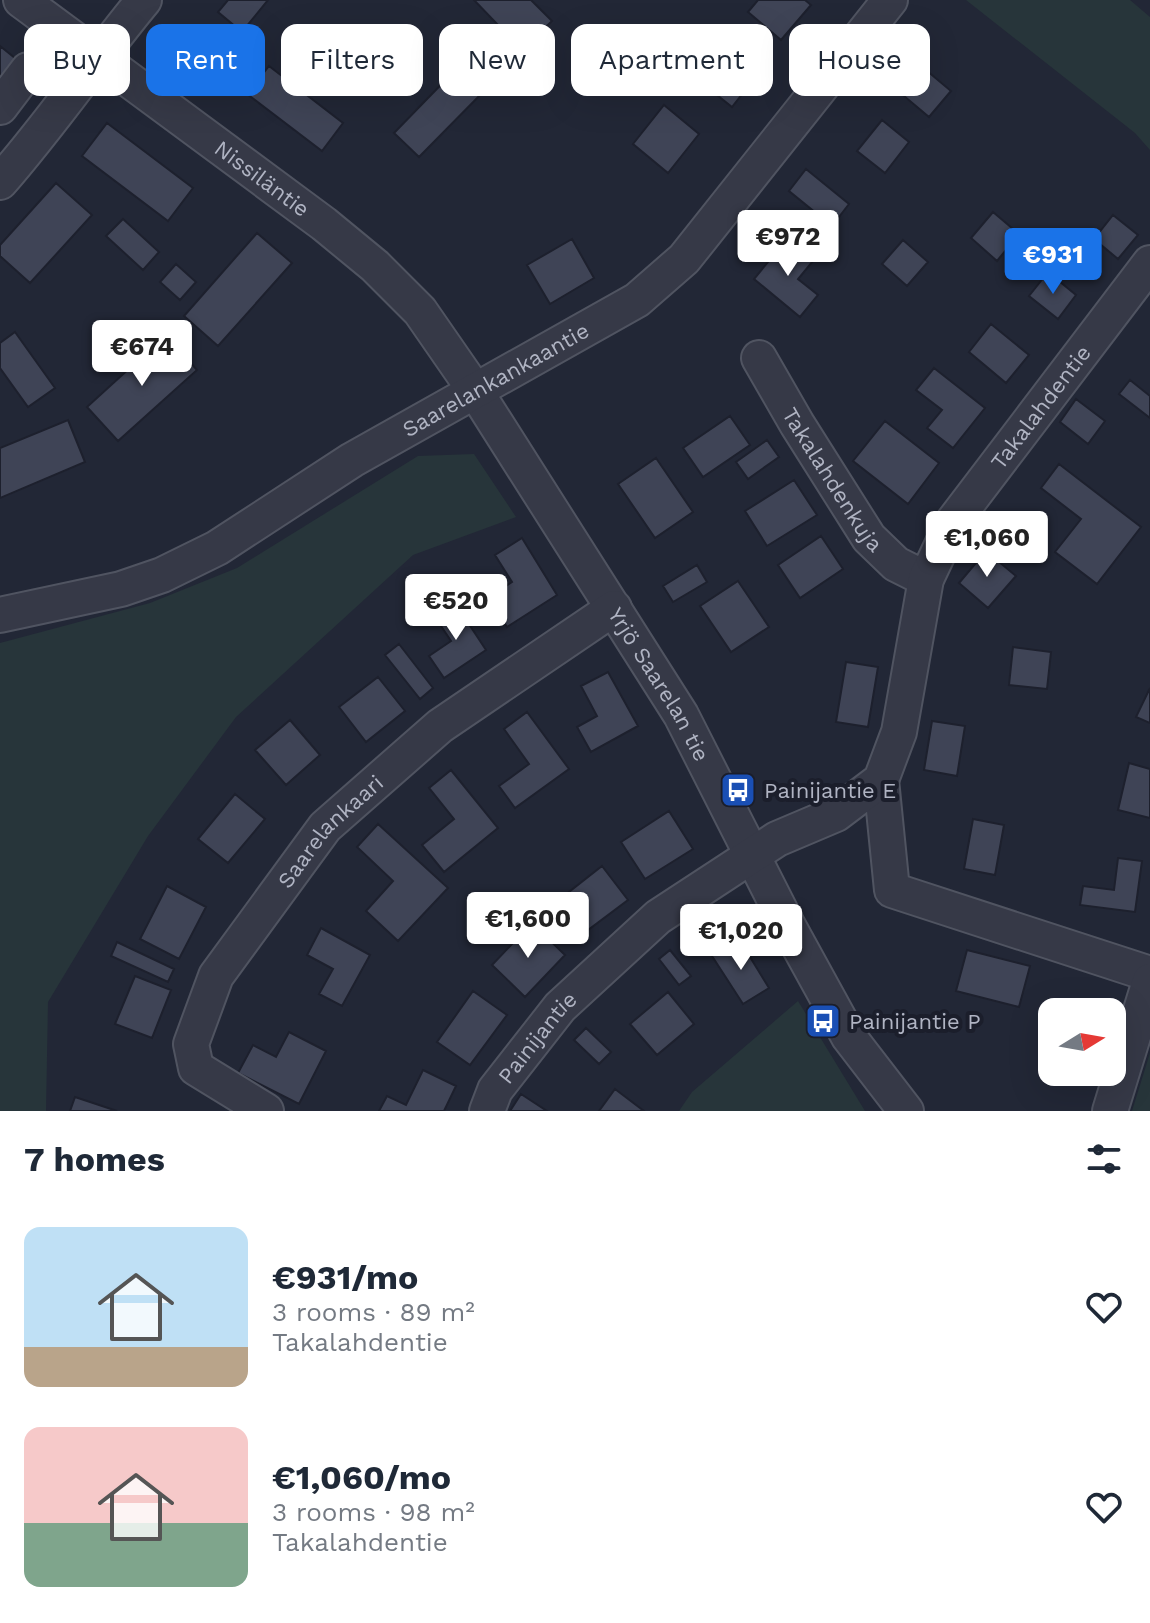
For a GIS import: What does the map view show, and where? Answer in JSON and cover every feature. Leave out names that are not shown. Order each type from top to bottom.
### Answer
[{"type":"street","name":"Nissiläntie","points":[[21,0],[53,24]]},
{"type":"street","points":[[124,24],[144,0]]},
{"type":"street","name":"Saarelankankaantie","points":[[0,615],[121,589],[162,575],[217,548],[352,460],[637,300],[684,259],[890,0]]},
{"type":"street","points":[[0,107],[24,75]]},
{"type":"street","name":"Nissiläntie","points":[[130,81],[324,224],[375,266],[420,311],[474,389]]},
{"type":"street","points":[[2,177],[29,149],[68,96]]},
{"type":"street","name":"Takalahdentie","points":[[881,780],[899,732],[926,579],[953,522],[1150,263]]},
{"type":"street","name":"Takalahdenkuja","points":[[759,358],[869,538],[896,564],[926,579]]},
{"type":"street","name":"Yrjö Saarelan tie","points":[[474,389],[681,715],[849,1037],[906,1111]]},
{"type":"street","name":"Saarelankaari","points":[[266,1111],[196,1068],[191,1044],[216,976],[325,827],[440,726],[614,608]]},
{"type":"street","points":[[753,856],[777,839],[836,814],[881,780]]},
{"type":"street","points":[[881,780],[892,890],[1150,974]]},
{"type":"street","name":"Painijantie","points":[[487,1111],[495,1090],[560,1007],[658,917],[753,856]]},
{"type":"street","points":[[1110,1111],[1150,981]]},
{"type":"shaded area","points":[[966,0],[1130,0],[1150,17],[1150,150],[1135,133]]},
{"type":"shaded area","points":[[474,454],[516,517],[413,555],[236,717],[148,836],[48,1002],[46,1111],[0,1111],[0,643],[150,603],[237,568],[418,456]]},
{"type":"shaded area","points":[[798,1001],[865,1111],[679,1111],[692,1092]]},
{"type":"shaded area","points":[[1150,1053],[1150,1111],[1132,1111]]},
{"type":"building","points":[[228,0],[268,0],[248,24],[232,24],[218,12]]},
{"type":"building","points":[[474,0],[531,0],[552,21],[549,24],[497,24]]},
{"type":"building","points":[[758,0],[805,0],[811,5],[795,24],[789,24],[789,31],[781,40],[773,33],[773,24],[762,24],[748,12]]},
{"type":"building","points":[[0,46],[21,63],[0,90]]},
{"type":"building","points":[[269,66],[281,75],[281,96],[308,96],[343,123],[322,151],[250,96],[265,96],[265,71]]},
{"type":"building","points":[[930,73],[951,91],[929,117],[904,96],[930,96]]},
{"type":"building","points":[[439,87],[439,96],[479,96],[419,157],[394,133]]},
{"type":"building","points":[[718,96],[741,96],[732,107]]},
{"type":"building","points":[[664,105],[699,134],[668,173],[633,144]]},
{"type":"building","points":[[882,120],[909,142],[885,173],[857,151]]},
{"type":"building","points":[[107,123],[193,188],[168,221],[82,156]]},
{"type":"building","points":[[806,169],[849,204],[832,226],[789,191]]},
{"type":"building","points":[[56,183],[92,215],[30,283],[0,256],[0,245]]},
{"type":"building","points":[[993,212],[1019,234],[997,261],[971,238]]},
{"type":"building","points":[[1113,215],[1138,235],[1118,259],[1094,239]]},
{"type":"building","points":[[123,219],[159,252],[143,270],[106,236]]},
{"type":"building","points":[[257,233],[292,263],[218,346],[184,316]]},
{"type":"building","points":[[572,239],[594,278],[550,304],[527,265]]},
{"type":"building","points":[[787,239],[813,261],[798,279],[818,295],[800,317],[754,279]]},
{"type":"building","points":[[903,240],[928,262],[907,286],[882,264]]},
{"type":"building","points":[[176,264],[196,282],[180,300],[160,282]]},
{"type":"building","points":[[1048,272],[1076,295],[1058,319],[1029,296]]},
{"type":"building","points":[[991,324],[1029,355],[1006,383],[969,352]]},
{"type":"building","points":[[15,332],[55,388],[28,407],[0,368],[0,343]]},
{"type":"building","points":[[166,335],[197,370],[118,441],[87,407]]},
{"type":"building","points":[[934,368],[985,408],[953,448],[927,428],[942,410],[916,390]]},
{"type":"building","points":[[1130,380],[1150,396],[1150,418],[1119,394]]},
{"type":"building","points":[[1076,399],[1105,421],[1088,444],[1060,422]]},
{"type":"building","points":[[730,416],[750,445],[703,477],[683,448]]},
{"type":"building","points":[[68,420],[85,462],[0,498],[0,448]]},
{"type":"building","points":[[885,421],[939,463],[908,504],[853,461]]},
{"type":"building","points":[[767,440],[779,457],[748,479],[736,462]]},
{"type":"building","points":[[656,458],[693,512],[655,538],[618,484]]},
{"type":"building","points":[[1059,464],[1141,527],[1097,584],[1055,552],[1081,519],[1041,488]]},
{"type":"building","points":[[794,480],[817,515],[767,546],[745,511]]},
{"type":"building","points":[[821,536],[843,569],[800,598],[778,565]]},
{"type":"building","points":[[522,538],[557,595],[507,627],[488,598],[512,582],[495,555]]},
{"type":"building","points":[[986,551],[1016,576],[988,608],[959,583]]},
{"type":"building","points":[[697,565],[707,582],[673,602],[663,586]]},
{"type":"building","points":[[738,581],[769,627],[731,652],[700,606]]},
{"type":"building","points":[[455,603],[486,650],[444,678],[429,656],[451,641],[435,617]]},
{"type":"building","points":[[399,644],[433,688],[420,699],[385,655]]},
{"type":"building","points":[[1013,647],[1051,652],[1047,689],[1009,685]]},
{"type":"building","points":[[846,662],[878,667],[868,727],[836,722]]},
{"type":"building","points":[[608,672],[638,726],[591,752],[577,727],[597,716],[581,686]]},
{"type":"building","points":[[378,677],[405,711],[366,742],[339,707]]},
{"type":"building","points":[[1150,688],[1150,723],[1136,717]]},
{"type":"building","points":[[527,712],[569,769],[515,808],[499,786],[529,764],[504,729]]},
{"type":"building","points":[[290,720],[320,755],[286,785],[255,750]]},
{"type":"building","points":[[932,721],[965,726],[957,776],[924,770]]},
{"type":"building","points":[[1129,763],[1150,769],[1150,818],[1118,810]]},
{"type":"building","points":[[451,770],[498,828],[444,872],[422,845],[454,819],[429,788]]},
{"type":"building","points":[[235,794],[265,819],[228,863],[198,839]]},
{"type":"building","points":[[669,811],[693,849],[645,879],[621,842]]},
{"type":"building","points":[[973,819],[1004,825],[995,875],[964,869]]},
{"type":"building","points":[[378,824],[448,888],[398,941],[366,911],[393,881],[357,847]]},
{"type":"building","points":[[1118,858],[1142,861],[1135,912],[1080,905],[1083,886],[1114,890]]},
{"type":"building","points":[[602,866],[628,900],[580,936],[555,903]]},
{"type":"building","points":[[167,886],[206,907],[179,959],[140,939]]},
{"type":"building","points":[[532,923],[565,955],[525,997],[492,965]]},
{"type":"building","points":[[321,928],[370,955],[342,1006],[319,994],[333,969],[307,955]]},
{"type":"building","points":[[739,939],[769,988],[743,1004],[712,956]]},
{"type":"building","points":[[117,942],[174,969],[168,982],[111,956]]},
{"type":"building","points":[[670,950],[691,976],[679,985],[659,959]]},
{"type":"building","points":[[967,950],[1030,966],[1019,1007],[956,991]]},
{"type":"building","points":[[135,976],[171,990],[152,1038],[115,1024]]},
{"type":"building","points":[[473,991],[507,1015],[470,1065],[437,1042]]},
{"type":"building","points":[[668,992],[694,1024],[657,1055],[630,1024]]},
{"type":"building","points":[[586,1028],[611,1052],[599,1064],[574,1040]]},
{"type":"building","points":[[289,1032],[326,1051],[299,1104],[238,1073],[253,1045],[276,1057]]},
{"type":"building","points":[[423,1070],[456,1086],[444,1111],[379,1111],[387,1096],[406,1105]]},
{"type":"building","points":[[615,1089],[644,1111],[599,1111]]},
{"type":"building","points":[[521,1094],[547,1111],[510,1111]]},
{"type":"building","points":[[75,1097],[117,1111],[70,1111]]},
{"type":"place","name":"Painijantie E","points":[[738,790]]},
{"type":"place","name":"Painijantie P","points":[[823,1021]]}]
